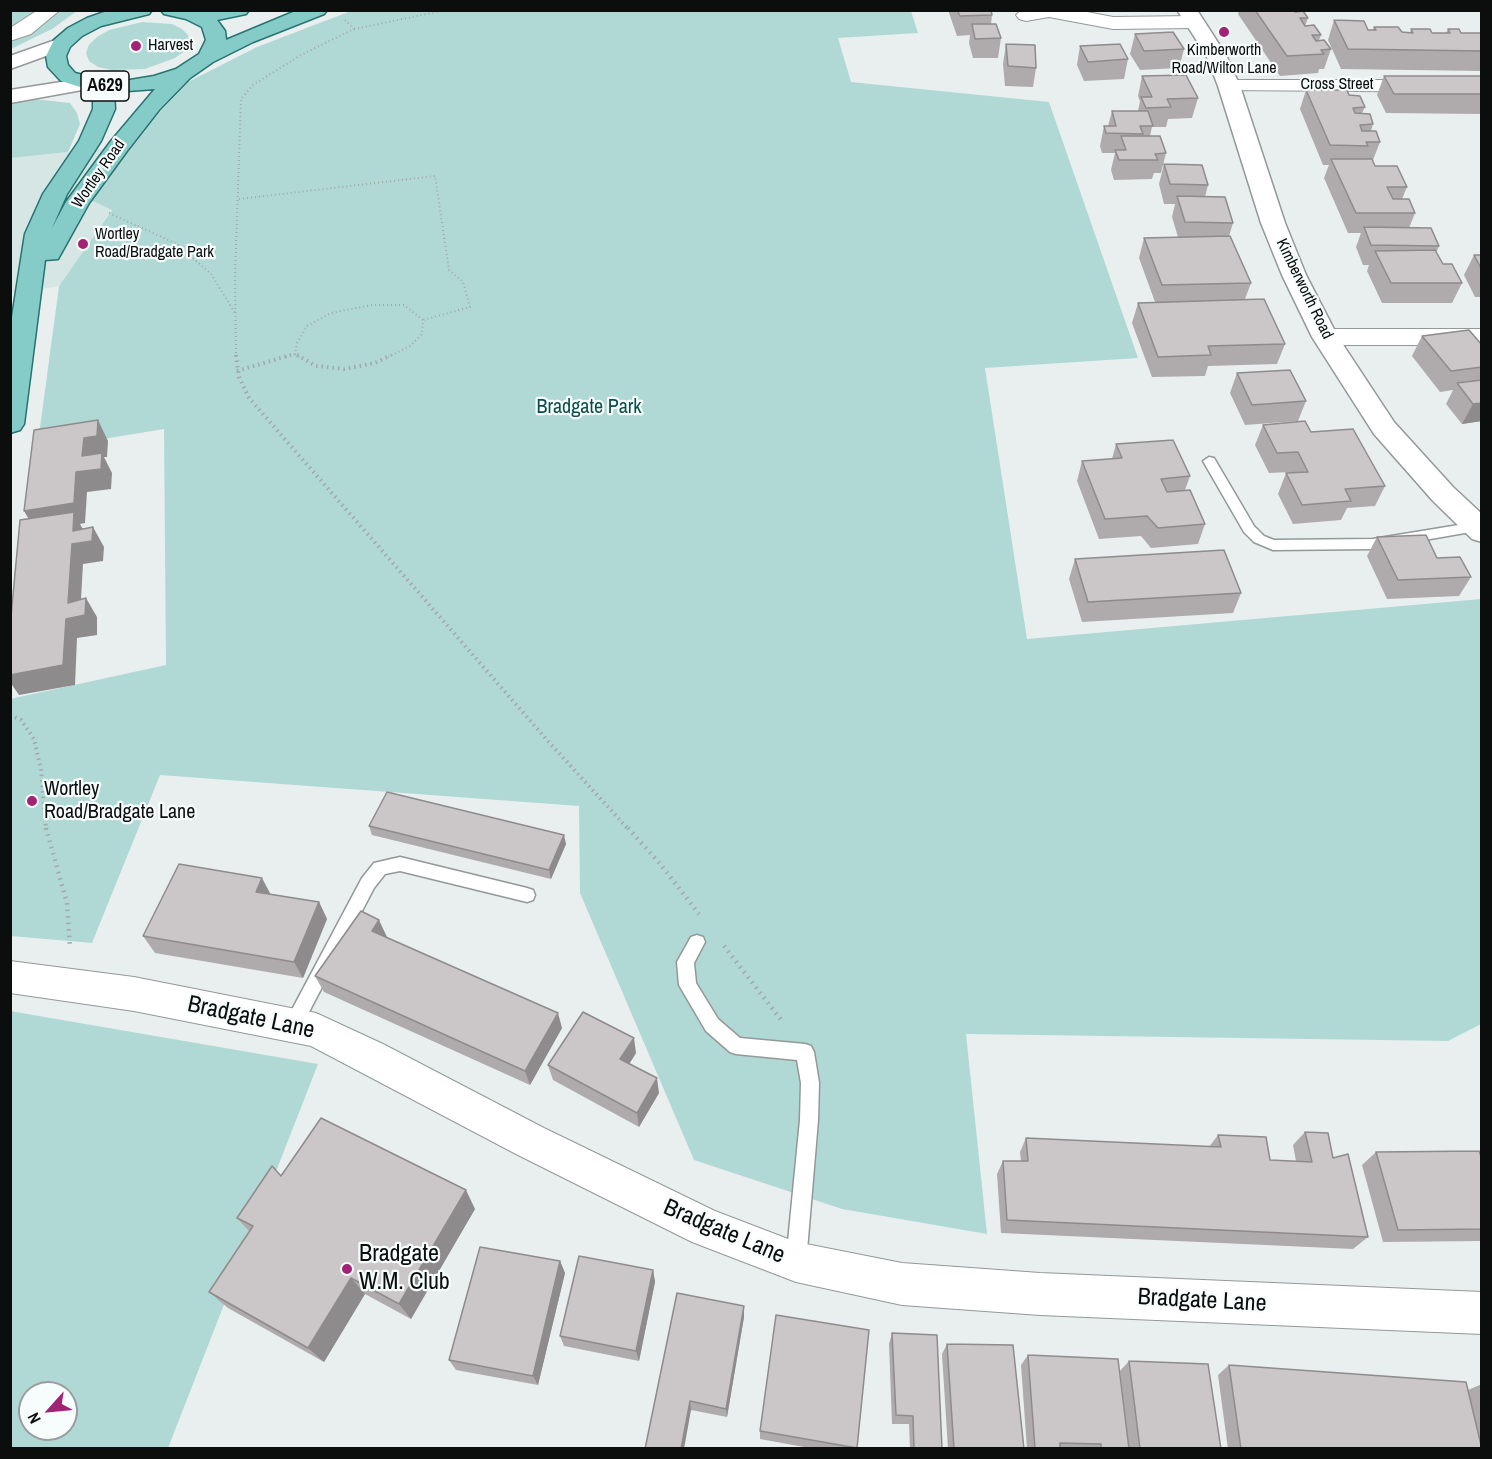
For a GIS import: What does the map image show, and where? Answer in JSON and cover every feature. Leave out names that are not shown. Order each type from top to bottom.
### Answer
[{"type":"main road","points":[[61,44],[99,16],[142,10]]},
{"type":"main road","points":[[188,13],[239,10]]},
{"type":"main road","points":[[206,58],[246,38],[317,10]]},
{"type":"main road","points":[[188,13],[209,23],[215,31],[216,40],[206,58]]},
{"type":"main road","name":"A629","points":[[61,44],[56,56],[58,67],[68,77],[94,85],[130,86],[158,82],[183,73],[206,58]]},
{"type":"main road","name":"Wortley Road","points":[[30,286],[78,202],[151,105],[183,73]]},
{"type":"main road","name":"Wortley Road","points":[[10,424],[37,234],[55,194],[90,141],[104,109],[94,85]]},
{"type":"street","points":[[10,35],[24,30],[51,10]]},
{"type":"street","points":[[1026,15],[1049,11],[1113,23],[1191,16]]},
{"type":"street","name":"Kimberworth Road","points":[[1191,16],[1216,55],[1229,86],[1273,223],[1294,275],[1325,337],[1384,428],[1436,487],[1479,530]]},
{"type":"street","points":[[10,63],[61,44]]},
{"type":"street","name":"Cross Street","points":[[1229,86],[1357,84],[1482,86]]},
{"type":"street","points":[[10,97],[94,85]]},
{"type":"street","points":[[1325,337],[1482,337]]},
{"type":"street","name":"Bradgate Lane","points":[[10,977],[244,1014],[316,1030],[530,1141],[706,1228],[796,1262],[902,1284],[1052,1294],[1482,1313]]},
{"type":"lane","points":[[1209,461],[1248,529],[1259,539],[1273,545],[1373,544],[1479,530]]},
{"type":"lane","points":[[293,1025],[368,883],[380,868],[400,864],[527,895]]},
{"type":"lane","points":[[697,942],[686,962],[688,985],[712,1025],[736,1046],[805,1052],[810,1083],[809,1120],[796,1262]]},
{"type":"path","points":[[446,10],[354,29],[301,54],[253,85],[241,99],[236,314],[237,371],[249,399],[547,740],[661,865],[705,921]]},
{"type":"path","points":[[339,14],[354,29]]},
{"type":"path","points":[[239,199],[435,176],[449,270],[463,282],[470,307],[423,320]]},
{"type":"path","points":[[78,202],[135,223],[177,244],[211,274],[236,314]]},
{"type":"path","points":[[296,354],[297,343],[307,326],[331,313],[372,305],[404,305],[423,320]]},
{"type":"path","points":[[237,371],[296,354],[316,366],[344,369],[375,363],[410,346],[422,334],[423,320]]},
{"type":"path","points":[[10,715],[21,720],[34,739],[41,770],[43,811],[49,844],[67,903],[72,985]]},
{"type":"path","points":[[719,939],[805,1052]]},
{"type":"shaded area","points":[[134,145],[92,200],[112,209],[59,286],[11,294],[11,158]]},
{"type":"green space","points":[[11,11],[77,11],[52,29],[11,49]]},
{"type":"green space","name":"Bradgate Park","points":[[351,11],[911,11],[918,33],[838,38],[851,82],[1049,102],[1138,358],[985,368],[1027,639],[1481,599],[1481,1024],[1448,1041],[966,1034],[987,1234],[842,1209],[694,1160],[580,893],[579,806],[160,775],[92,943],[11,936],[10,699],[166,665],[164,429],[37,450],[59,286],[112,210],[91,200],[158,114],[188,82],[257,47]]},
{"type":"green space","points":[[142,22],[172,24],[182,29],[188,35],[189,43],[185,51],[175,58],[145,69],[112,70],[98,67],[89,61],[86,53],[89,45],[97,37],[109,30]]},
{"type":"green space","points":[[34,99],[70,103],[77,113],[80,124],[68,152],[11,158],[11,103]]},
{"type":"green space","points":[[10,1011],[318,1064],[168,1448],[11,1448]]},
{"type":"building","points":[[957,10],[991,10],[992,15],[960,16]]},
{"type":"building","points":[[1255,10],[1303,11],[1308,18],[1300,18],[1305,26],[1314,25],[1321,35],[1312,35],[1316,41],[1324,40],[1331,49],[1321,50],[1324,54],[1287,56]]},
{"type":"building","points":[[1334,20],[1364,21],[1368,30],[1376,30],[1374,27],[1398,27],[1402,32],[1413,33],[1411,29],[1430,29],[1432,33],[1450,33],[1448,29],[1459,29],[1461,33],[1482,33],[1482,51],[1348,49]]},
{"type":"building","points":[[972,24],[996,24],[1001,38],[975,39]]},
{"type":"building","points":[[1173,32],[1184,49],[1144,51],[1135,34]]},
{"type":"building","points":[[1006,44],[1035,45],[1036,68],[1008,66]]},
{"type":"building","points":[[1120,44],[1128,59],[1088,62],[1080,46]]},
{"type":"building","points":[[1186,75],[1198,98],[1167,99],[1171,107],[1146,108],[1141,97],[1152,97],[1142,76]]},
{"type":"building","points":[[1384,76],[1482,76],[1482,94],[1394,94]]},
{"type":"building","points":[[1306,90],[1347,90],[1349,95],[1360,96],[1365,107],[1353,108],[1355,113],[1370,114],[1373,124],[1360,125],[1362,131],[1376,131],[1380,142],[1366,142],[1368,146],[1330,145]]},
{"type":"building","points":[[1112,111],[1148,111],[1153,126],[1140,126],[1143,134],[1106,133],[1104,126],[1116,126]]},
{"type":"building","points":[[1121,136],[1160,136],[1166,153],[1155,154],[1158,160],[1119,160],[1115,150],[1126,150]]},
{"type":"building","points":[[1331,159],[1372,159],[1375,166],[1397,166],[1407,187],[1387,187],[1393,199],[1409,199],[1415,213],[1356,213]]},
{"type":"building","points":[[1164,164],[1202,165],[1208,185],[1170,184]]},
{"type":"building","points":[[1177,196],[1225,197],[1233,223],[1185,222]]},
{"type":"building","points":[[1364,227],[1431,228],[1439,246],[1371,245]]},
{"type":"building","points":[[1230,236],[1251,283],[1162,285],[1144,238]]},
{"type":"building","points":[[1435,250],[1443,264],[1452,264],[1462,283],[1391,283],[1375,251]]},
{"type":"building","points":[[1474,255],[1482,255],[1482,270]]},
{"type":"building","points":[[1264,299],[1285,344],[1208,346],[1211,355],[1158,357],[1138,303]]},
{"type":"building","points":[[1469,330],[1482,345],[1482,367],[1451,371],[1422,336]]},
{"type":"building","points":[[1290,370],[1306,401],[1252,405],[1237,373]]},
{"type":"building","points":[[1482,380],[1482,403],[1473,404],[1457,383]]},
{"type":"building","points":[[98,420],[97,436],[84,438],[82,456],[102,453],[101,469],[76,472],[74,503],[24,511],[34,430]]},
{"type":"building","points":[[1305,421],[1311,432],[1353,429],[1385,486],[1345,489],[1351,501],[1302,505],[1286,473],[1308,472],[1298,452],[1277,453],[1263,425]]},
{"type":"building","points":[[1173,440],[1190,476],[1161,479],[1167,492],[1190,490],[1205,524],[1158,528],[1147,516],[1105,519],[1082,461],[1122,458],[1116,444]]},
{"type":"building","points":[[74,512],[73,531],[93,527],[92,541],[72,544],[68,603],[86,598],[85,615],[66,619],[63,665],[10,675],[10,627],[20,520]]},
{"type":"building","points":[[1426,535],[1437,558],[1460,557],[1471,577],[1398,580],[1377,537]]},
{"type":"building","points":[[1224,550],[1241,593],[1088,602],[1075,559]]},
{"type":"building","points":[[387,792],[564,835],[549,870],[369,826]]},
{"type":"building","points":[[179,864],[262,878],[256,892],[319,902],[294,962],[143,936]]},
{"type":"building","points":[[361,911],[379,920],[372,931],[558,1013],[525,1071],[315,976]]},
{"type":"building","points":[[583,1012],[634,1038],[620,1059],[657,1078],[637,1113],[548,1065]]},
{"type":"building","name":"Bradgate W.M. Club","points":[[321,1118],[466,1190],[399,1304],[351,1278],[308,1348],[209,1292],[253,1226],[237,1218],[272,1166],[281,1176]]},
{"type":"building","points":[[1305,1132],[1328,1133],[1333,1158],[1348,1154],[1368,1237],[1007,1220],[1003,1161],[1028,1161],[1026,1138],[1221,1147],[1218,1135],[1266,1137],[1270,1160],[1312,1162]]},
{"type":"building","points":[[1479,1151],[1482,1159],[1482,1229],[1398,1230],[1376,1152]]},
{"type":"building","points":[[480,1247],[560,1261],[533,1376],[449,1360]]},
{"type":"building","points":[[579,1256],[653,1270],[636,1351],[560,1336]]},
{"type":"building","points":[[677,1293],[744,1306],[726,1409],[690,1401],[681,1449],[645,1449]]},
{"type":"building","points":[[776,1315],[869,1330],[857,1448],[760,1431]]},
{"type":"building","points":[[892,1333],[937,1335],[942,1449],[914,1449],[913,1416],[896,1415]]},
{"type":"building","points":[[947,1344],[1013,1345],[1024,1449],[954,1449]]},
{"type":"building","points":[[1028,1355],[1118,1359],[1129,1449],[1101,1449],[1101,1444],[1060,1443],[1060,1449],[1035,1449]]},
{"type":"building","points":[[1129,1361],[1208,1364],[1221,1449],[1140,1449]]},
{"type":"building","points":[[1229,1365],[1466,1382],[1482,1449],[1241,1449]]},
{"type":"place","name":"Kimberworth Road/Wilton Lane","points":[[1224,32]]},
{"type":"place","name":"Harvest","points":[[136,46]]},
{"type":"place","name":"Wortley Road/Bradgate Park","points":[[83,244]]},
{"type":"place","name":"Wortley Road/Bradgate Lane","points":[[32,801]]},
{"type":"place","name":"Bradgate W.M. Club","points":[[347,1269]]}]
